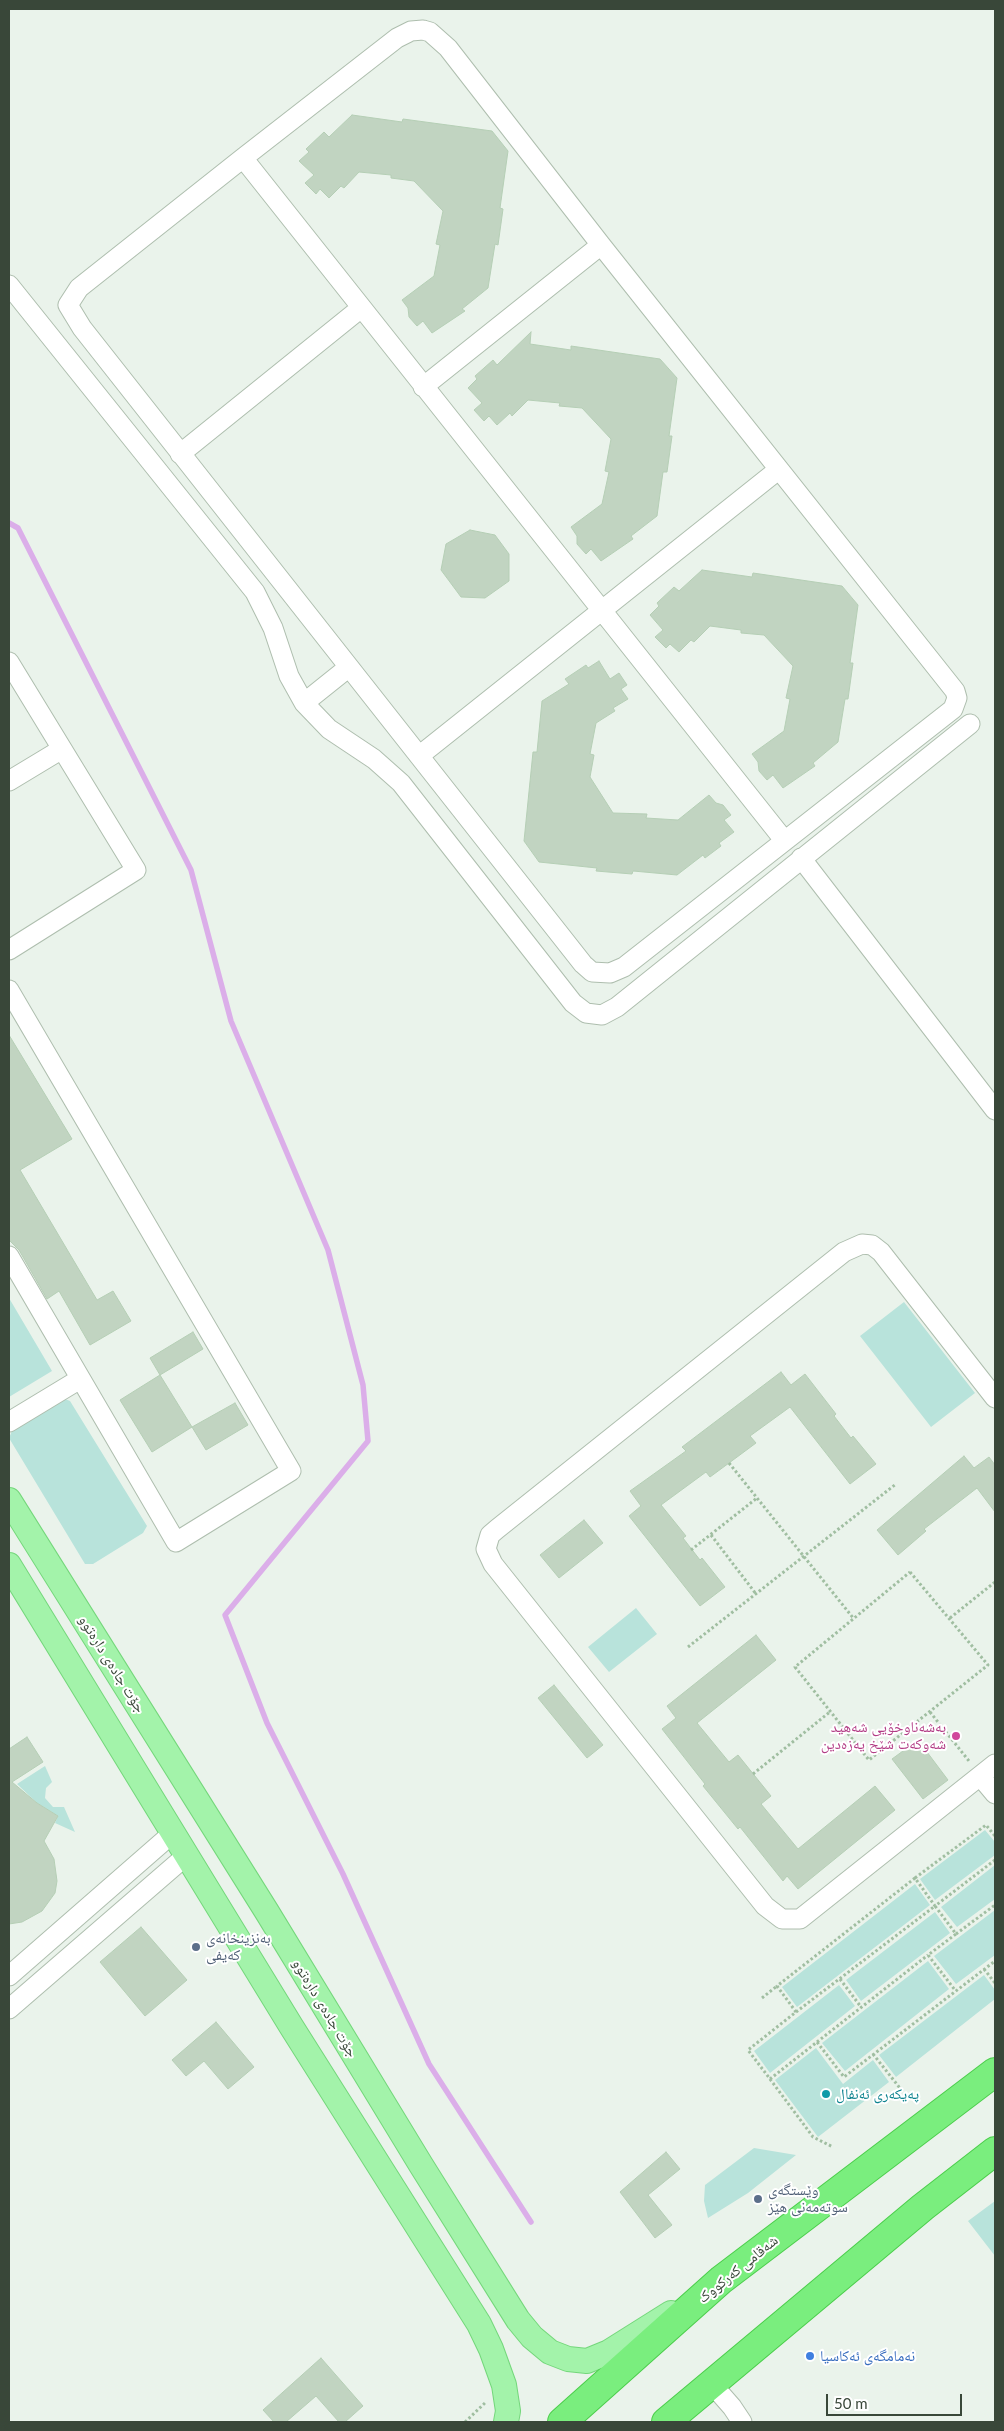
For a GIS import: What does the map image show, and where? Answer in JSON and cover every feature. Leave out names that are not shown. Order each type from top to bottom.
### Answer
[{"type":"highway","name":"شەقامی کەرکووک","points":[[562,2422],[715,2285],[995,2072]]},
{"type":"highway","points":[[666,2422],[916,2213],[995,2152]]},
{"type":"main road","name":"جۆت جادەی دارەتوو","points":[[9,1500],[256,1895],[518,2320],[532,2338],[550,2352],[586,2361],[608,2352],[715,2285]]},
{"type":"main road","points":[[9,1565],[485,2336],[504,2385],[508,2411],[506,2422]]},
{"type":"main road","points":[[395,2192],[426,2172]]},
{"type":"street","points":[[423,30],[430,32],[448,48],[778,470],[955,691],[957,698],[953,709],[624,967],[610,973],[592,972],[582,964],[180,454],[82,328],[68,305],[80,288],[243,158],[398,38],[411,31],[423,30]]},
{"type":"street","points":[[243,158],[784,840]]},
{"type":"street","points":[[423,387],[601,245]]},
{"type":"street","points":[[9,285],[255,592],[273,628],[288,676],[304,703],[329,729],[374,759],[401,782],[573,1003],[586,1013],[602,1015],[617,1007],[664,972],[801,858],[970,724]]},
{"type":"street","points":[[180,454],[361,308]]},
{"type":"street","points":[[419,756],[778,470]]},
{"type":"street","points":[[9,662],[136,870],[9,950]]},
{"type":"street","points":[[304,703],[349,667]]},
{"type":"street","points":[[9,781],[62,749]]},
{"type":"street","points":[[801,858],[995,1110]]},
{"type":"street","points":[[9,990],[291,1471],[176,1542],[9,1256]]},
{"type":"street","points":[[995,1398],[881,1252],[872,1245],[862,1244],[844,1252],[497,1529],[490,1535],[486,1549],[493,1564],[759,1898],[774,1915],[782,1919],[800,1919],[995,1764]]},
{"type":"street","points":[[9,1422],[80,1379]]},
{"type":"street","points":[[980,1776],[995,1794]]},
{"type":"street","points":[[9,1976],[174,1832]]},
{"type":"street","points":[[9,2008],[188,1855]]},
{"type":"street","points":[[112,1886],[130,1905]]},
{"type":"street","points":[[711,2383],[732,2407],[742,2422]]},
{"type":"path","points":[[730,1463],[854,1618]]},
{"type":"path","points":[[688,1647],[896,1484]]},
{"type":"path","points":[[691,1550],[757,1498]]},
{"type":"path","points":[[711,1534],[756,1594]]},
{"type":"path","points":[[910,1572],[950,1618],[988,1665],[869,1760],[795,1667],[910,1572]]},
{"type":"path","points":[[950,1618],[995,1582]]},
{"type":"path","points":[[753,1774],[831,1711]]},
{"type":"path","points":[[930,1712],[980,1776]]},
{"type":"path","points":[[762,1998],[986,1825],[995,1836]]},
{"type":"path","points":[[833,2147],[813,2137],[748,2050],[995,1860]]},
{"type":"path","points":[[915,1878],[956,1934]]},
{"type":"path","points":[[770,2079],[995,1905]]},
{"type":"path","points":[[928,1955],[955,1990]]},
{"type":"path","points":[[817,2042],[844,2076],[995,1961]]},
{"type":"path","points":[[984,1969],[995,1983]]},
{"type":"path","points":[[840,1978],[861,2007]]},
{"type":"path","points":[[777,1986],[796,2012]]},
{"type":"path","points":[[873,2054],[903,2092]]},
{"type":"path","points":[[465,2422],[489,2399]]},
{"type":"shaded area","points":[[9,1298],[52,1371],[9,1397]]},
{"type":"shaded area","points":[[904,1302],[975,1393],[931,1427],[860,1336]]},
{"type":"shaded area","points":[[65,1399],[70,1401],[147,1526],[143,1533],[93,1564],[85,1564],[9,1438],[12,1431]]},
{"type":"shaded area","points":[[636,1608],[657,1634],[609,1672],[588,1647]]},
{"type":"shaded area","points":[[45,1766],[52,1782],[46,1788],[45,1798],[53,1807],[64,1807],[75,1832],[55,1823],[58,1816],[37,1803],[17,1784]]},
{"type":"shaded area","points":[[985,1830],[995,1842],[995,1855],[935,1900],[920,1879]]},
{"type":"shaded area","points":[[995,1865],[995,1899],[957,1927],[941,1907]]},
{"type":"shaded area","points":[[915,1884],[930,1905],[797,2007],[782,1987]]},
{"type":"shaded area","points":[[995,1910],[995,1955],[956,1984],[934,1956]]},
{"type":"shaded area","points":[[935,1912],[950,1933],[861,2001],[846,1980]]},
{"type":"shaded area","points":[[928,1961],[949,1989],[845,2071],[822,2043]]},
{"type":"shaded area","points":[[984,1975],[995,1990],[995,1999],[896,2077],[879,2055]]},
{"type":"shaded area","points":[[839,1985],[855,2006],[770,2073],[754,2051]]},
{"type":"shaded area","points":[[816,2048],[843,2084],[873,2060],[889,2082],[818,2137],[775,2080]]},
{"type":"shaded area","points":[[754,2148],[796,2155],[748,2193],[708,2218],[704,2201],[705,2185]]},
{"type":"shaded area","points":[[995,2201],[995,2256],[968,2221]]},
{"type":"building","points":[[352,115],[402,122],[403,119],[492,131],[508,151],[500,208],[503,209],[498,245],[495,244],[488,288],[462,309],[465,311],[432,333],[423,321],[417,326],[409,317],[408,308],[402,300],[434,276],[440,245],[436,244],[443,211],[414,181],[391,178],[391,175],[359,172],[344,188],[341,186],[329,198],[320,189],[316,194],[305,183],[314,175],[299,161],[309,152],[306,149],[324,132],[329,137]]},
{"type":"building","points":[[531,332],[530,344],[571,350],[571,346],[660,359],[677,378],[669,436],[672,436],[667,472],[663,472],[657,516],[631,536],[633,539],[601,561],[591,549],[586,554],[577,544],[577,536],[571,527],[602,504],[609,472],[605,471],[611,439],[582,408],[559,406],[560,403],[528,400],[512,416],[510,413],[497,425],[489,416],[484,421],[474,410],[482,403],[468,388],[477,379],[475,376],[493,360],[497,365]]},
{"type":"building","points":[[470,530],[495,535],[509,554],[509,581],[485,598],[461,597],[441,570],[446,544]]},
{"type":"building","points":[[702,570],[752,577],[753,573],[842,586],[858,605],[850,663],[853,663],[848,699],[845,699],[838,742],[813,763],[815,766],[783,788],[773,775],[767,780],[759,771],[758,762],[752,754],[784,731],[790,699],[786,698],[793,666],[764,635],[741,633],[741,630],[710,626],[694,642],[691,640],[679,652],[670,644],[666,648],[655,637],[663,630],[650,615],[659,606],[657,603],[674,587],[679,591]]},
{"type":"building","points":[[599,661],[610,679],[619,673],[627,685],[621,689],[628,699],[613,708],[615,711],[596,723],[590,754],[594,755],[590,777],[613,813],[647,814],[646,818],[678,820],[709,795],[716,803],[723,805],[731,815],[724,820],[734,832],[719,843],[721,846],[705,858],[703,855],[677,875],[633,871],[632,874],[596,871],[597,868],[539,862],[524,841],[533,752],[537,752],[542,701],[569,684],[565,679],[586,665],[588,668]]},
{"type":"building","points":[[9,1035],[72,1139],[20,1170],[97,1300],[113,1291],[131,1321],[90,1345],[59,1291],[47,1299],[19,1250],[9,1240]]},
{"type":"building","points":[[193,1332],[203,1349],[160,1375],[150,1358]]},
{"type":"building","points":[[781,1372],[791,1385],[805,1374],[836,1414],[834,1416],[851,1438],[853,1436],[876,1464],[850,1484],[790,1407],[750,1436],[756,1443],[710,1477],[706,1472],[661,1505],[686,1536],[683,1538],[700,1560],[702,1558],[725,1587],[700,1606],[629,1516],[641,1506],[630,1491],[686,1451],[682,1447]]},
{"type":"building","points":[[160,1375],[192,1427],[152,1452],[120,1400]]},
{"type":"building","points":[[235,1403],[248,1425],[206,1450],[192,1427]]},
{"type":"building","points":[[964,1456],[974,1468],[989,1457],[995,1465],[995,1512],[977,1488],[924,1529],[926,1531],[898,1555],[877,1530]]},
{"type":"building","points":[[584,1520],[603,1543],[559,1578],[540,1555]]},
{"type":"building","points":[[756,1635],[776,1660],[697,1723],[729,1762],[738,1755],[771,1796],[761,1804],[798,1849],[875,1786],[895,1810],[798,1889],[787,1876],[783,1881],[740,1827],[738,1829],[703,1786],[705,1784],[662,1729],[676,1718],[667,1706]]},
{"type":"building","points":[[554,1685],[603,1745],[587,1758],[538,1698]]},
{"type":"building","points":[[27,1737],[43,1762],[12,1782],[37,1803],[58,1816],[44,1841],[54,1859],[57,1881],[55,1893],[42,1911],[22,1922],[9,1924],[9,1749]]},
{"type":"building","points":[[918,1740],[948,1780],[923,1799],[892,1759]]},
{"type":"building","points":[[141,1927],[187,1980],[145,2016],[100,1962]]},
{"type":"building","points":[[216,2022],[254,2067],[228,2089],[204,2061],[186,2076],[172,2060]]},
{"type":"building","points":[[666,2152],[680,2169],[648,2195],[672,2225],[655,2238],[620,2192]]},
{"type":"building","points":[[321,2358],[363,2406],[345,2422],[339,2422],[316,2396],[286,2422],[274,2422],[263,2410]]},
{"type":"waterway","points":[[9,523],[18,528],[191,870],[231,1021],[328,1250],[363,1385],[368,1441],[225,1615],[267,1723],[343,1874],[429,2064],[531,2222]]},
{"type":"place","name":"بەشەناوخۆیی شەهید شەوکەت شێخ یەزەدین","points":[[956,1736]]},
{"type":"place","name":"بەنزینخانەی کەیفی","points":[[196,1947]]},
{"type":"place","name":"پەیکەری ئەنفال","points":[[826,2094]]},
{"type":"place","name":"وێستگەی سوتەمەنی هێز","points":[[758,2199]]},
{"type":"place","name":"نەمامگەی ئەکاسیا","points":[[810,2356]]}]
